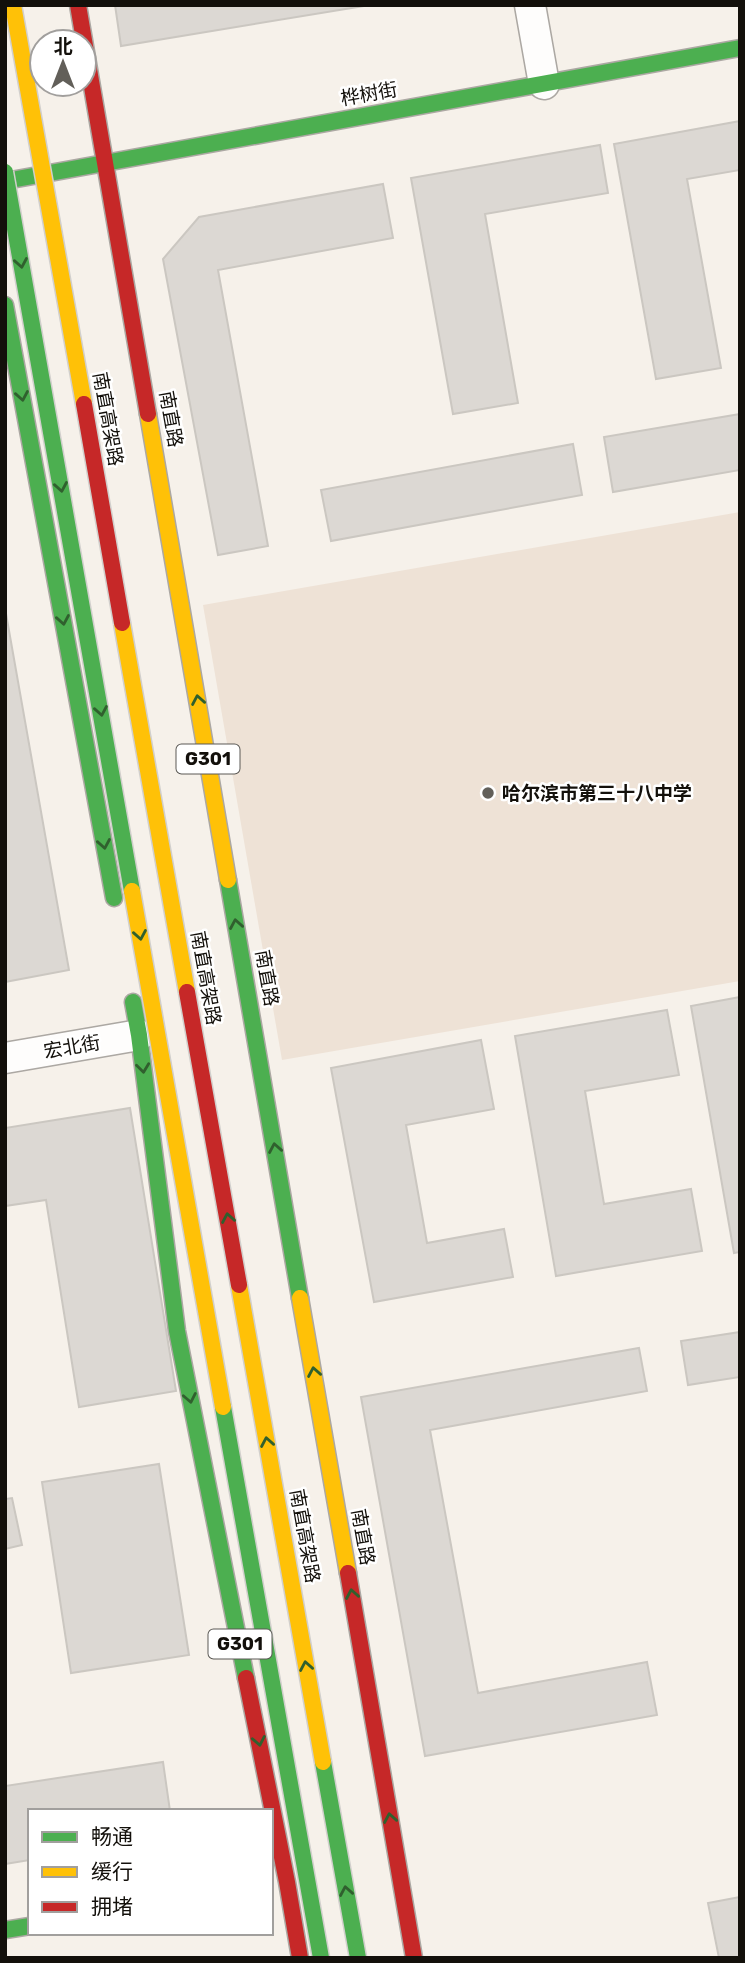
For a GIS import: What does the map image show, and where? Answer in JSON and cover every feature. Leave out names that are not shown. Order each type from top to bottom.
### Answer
[{"type":"main road","name":"南直高架路","points":[[13,5],[358,1958]]},
{"type":"main road","name":"南直路","points":[[78,5],[414,1958]]},
{"type":"main road","name":"桦树街","points":[[5,181],[740,48]]},
{"type":"main road","points":[[5,172],[321,1958]]},
{"type":"main road","points":[[5,305],[117,910]]},
{"type":"main road","name":"G301","points":[[131,990],[177,1331],[265,1809]]},
{"type":"main road","name":"G301","points":[[273,1851],[279,1884],[300,1958]]},
{"type":"main road","points":[[5,1930],[28,1926]]},
{"type":"street","points":[[530,5],[544,84]]},
{"type":"street","name":"宏北街","points":[[5,1058],[139,1035]]},
{"type":"shaded area","name":"哈尔滨市第三十八中学","points":[[740,512],[740,981],[282,1060],[203,605]]},
{"type":"building","points":[[115,5],[370,5],[121,46]]},
{"type":"building","points":[[740,121],[740,170],[687,179],[721,368],[656,379],[614,144]]},
{"type":"building","points":[[600,145],[608,193],[485,214],[518,403],[453,414],[411,178]]},
{"type":"building","points":[[383,184],[393,238],[218,270],[268,546],[218,555],[163,259],[199,217]]},
{"type":"building","points":[[740,414],[740,470],[613,492],[604,437]]},
{"type":"building","points":[[573,444],[582,495],[331,541],[321,490]]},
{"type":"building","points":[[5,608],[69,970],[5,982]]},
{"type":"building","points":[[740,997],[740,1252],[734,1253],[691,1006]]},
{"type":"building","points":[[667,1010],[679,1075],[585,1091],[604,1204],[691,1189],[702,1251],[556,1276],[515,1036]]},
{"type":"building","points":[[481,1040],[494,1109],[406,1125],[427,1243],[504,1229],[513,1277],[374,1302],[331,1068]]},
{"type":"building","points":[[130,1108],[176,1391],[79,1407],[46,1200],[5,1206],[5,1128]]},
{"type":"building","points":[[740,1332],[740,1377],[688,1385],[681,1341]]},
{"type":"building","points":[[639,1348],[647,1391],[430,1430],[478,1693],[647,1662],[657,1715],[425,1756],[361,1397]]},
{"type":"building","points":[[159,1464],[189,1655],[71,1673],[42,1482]]},
{"type":"building","points":[[12,1498],[22,1545],[5,1549],[5,1499]]},
{"type":"building","points":[[163,1762],[170,1809],[28,1809],[28,1860],[5,1864],[5,1786]]},
{"type":"building","points":[[740,1897],[740,1958],[719,1958],[708,1903]]},
{"type":"traffic: fast","points":[[11,180],[740,48]]},
{"type":"traffic: fast","points":[[5,172],[132,891]]},
{"type":"traffic: fast","points":[[5,305],[114,898]]},
{"type":"traffic: fast","points":[[228,880],[300,1298]]},
{"type":"traffic: fast","points":[[133,1002],[177,1331],[246,1678]]},
{"type":"traffic: fast","points":[[223,1407],[321,1958]]},
{"type":"traffic: fast","points":[[323,1762],[358,1958]]},
{"type":"traffic: fast","points":[[5,1930],[28,1926]]},
{"type":"traffic: slow","points":[[13,5],[84,404]]},
{"type":"traffic: slow","points":[[148,414],[228,880]]},
{"type":"traffic: slow","points":[[122,623],[187,992]]},
{"type":"traffic: slow","points":[[132,891],[223,1407]]},
{"type":"traffic: slow","points":[[239,1285],[323,1762]]},
{"type":"traffic: slow","points":[[300,1298],[348,1573]]},
{"type":"traffic: jam","points":[[78,5],[148,414]]},
{"type":"traffic: jam","points":[[84,404],[122,623]]},
{"type":"traffic: jam","points":[[187,992],[239,1285]]},
{"type":"traffic: jam","points":[[348,1573],[414,1958]]},
{"type":"traffic: jam","points":[[246,1678],[272,1809]]},
{"type":"traffic: jam","points":[[273,1812],[300,1958]]},
{"type":"place","name":"哈尔滨市第三十八中学","points":[[488,793]]}]
